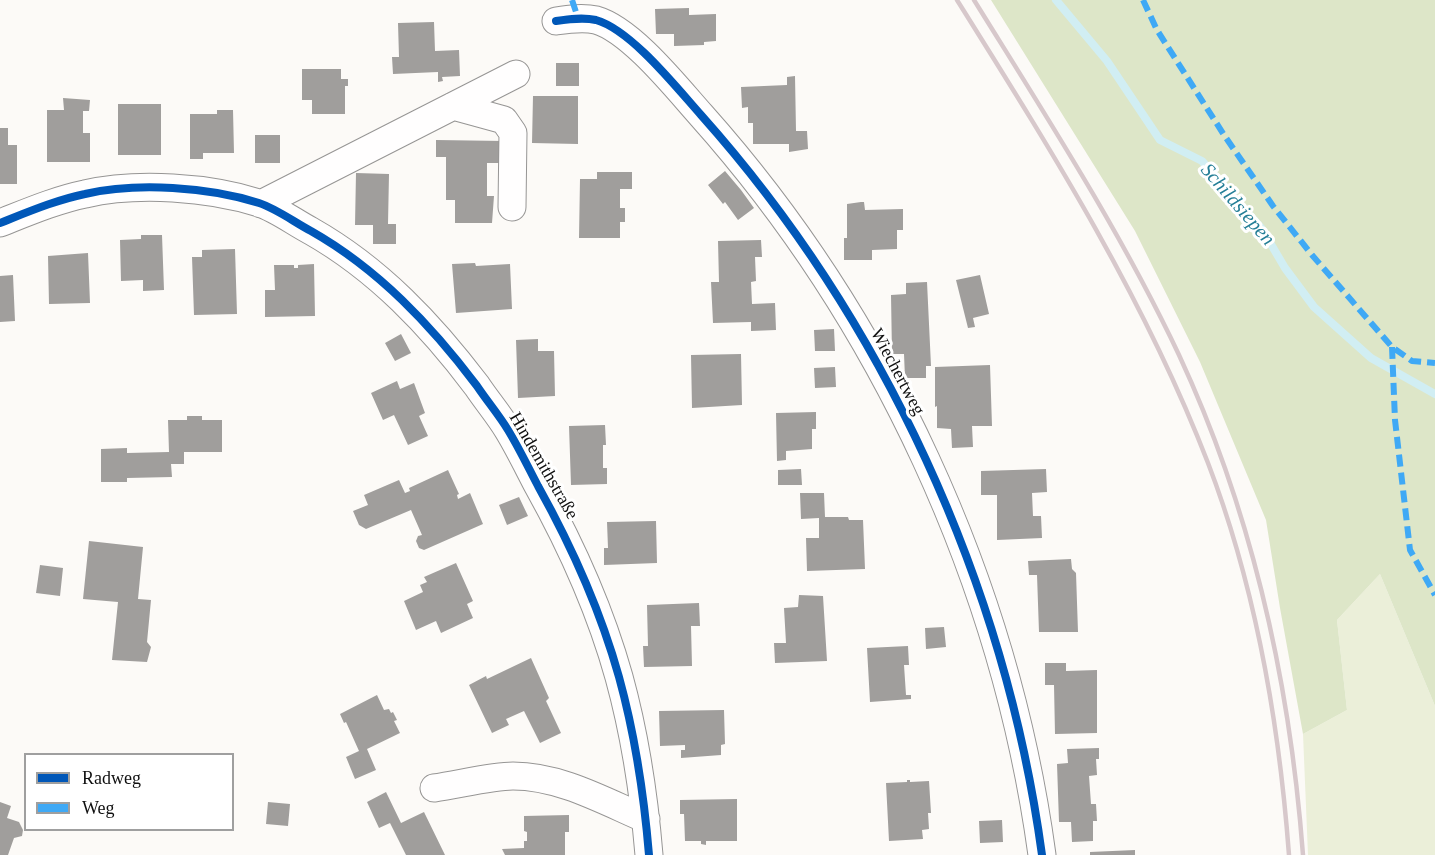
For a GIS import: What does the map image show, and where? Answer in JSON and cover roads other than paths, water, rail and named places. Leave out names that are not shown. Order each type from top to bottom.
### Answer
[{"type":"street","name":"Wiechertweg","points":[[556,21],[578,18],[595,20],[613,27],[641,51],[709,124],[751,176],[797,237],[843,305],[883,374],[932,474],[973,578],[998,652],[1017,723],[1042,855]]},
{"type":"street","points":[[261,204],[516,74]]},
{"type":"street","points":[[453,106],[504,120],[513,133],[512,207]]},
{"type":"street","name":"Hindemithstraße","points":[[0,223],[40,207],[87,193],[142,187],[196,189],[261,204],[330,242],[388,287],[420,318],[452,353],[507,428],[562,528],[583,572],[619,676],[631,727],[646,819],[649,855]]},
{"type":"street","points":[[434,788],[512,776],[548,780],[587,793],[646,819]]},
{"type":"waterway","name":"Schildsiepen","points":[[1056,0],[1107,61],[1160,140],[1202,161],[1262,229],[1285,268],[1314,307],[1371,358],[1435,394]]},
{"type":"railway","points":[[957,0],[1061,169],[1125,283],[1183,402],[1208,463],[1240,558],[1263,656],[1279,755],[1289,855]]},
{"type":"railway","points":[[974,0],[1108,219],[1179,355],[1205,415],[1247,537],[1264,599],[1288,726],[1303,855]]}]
